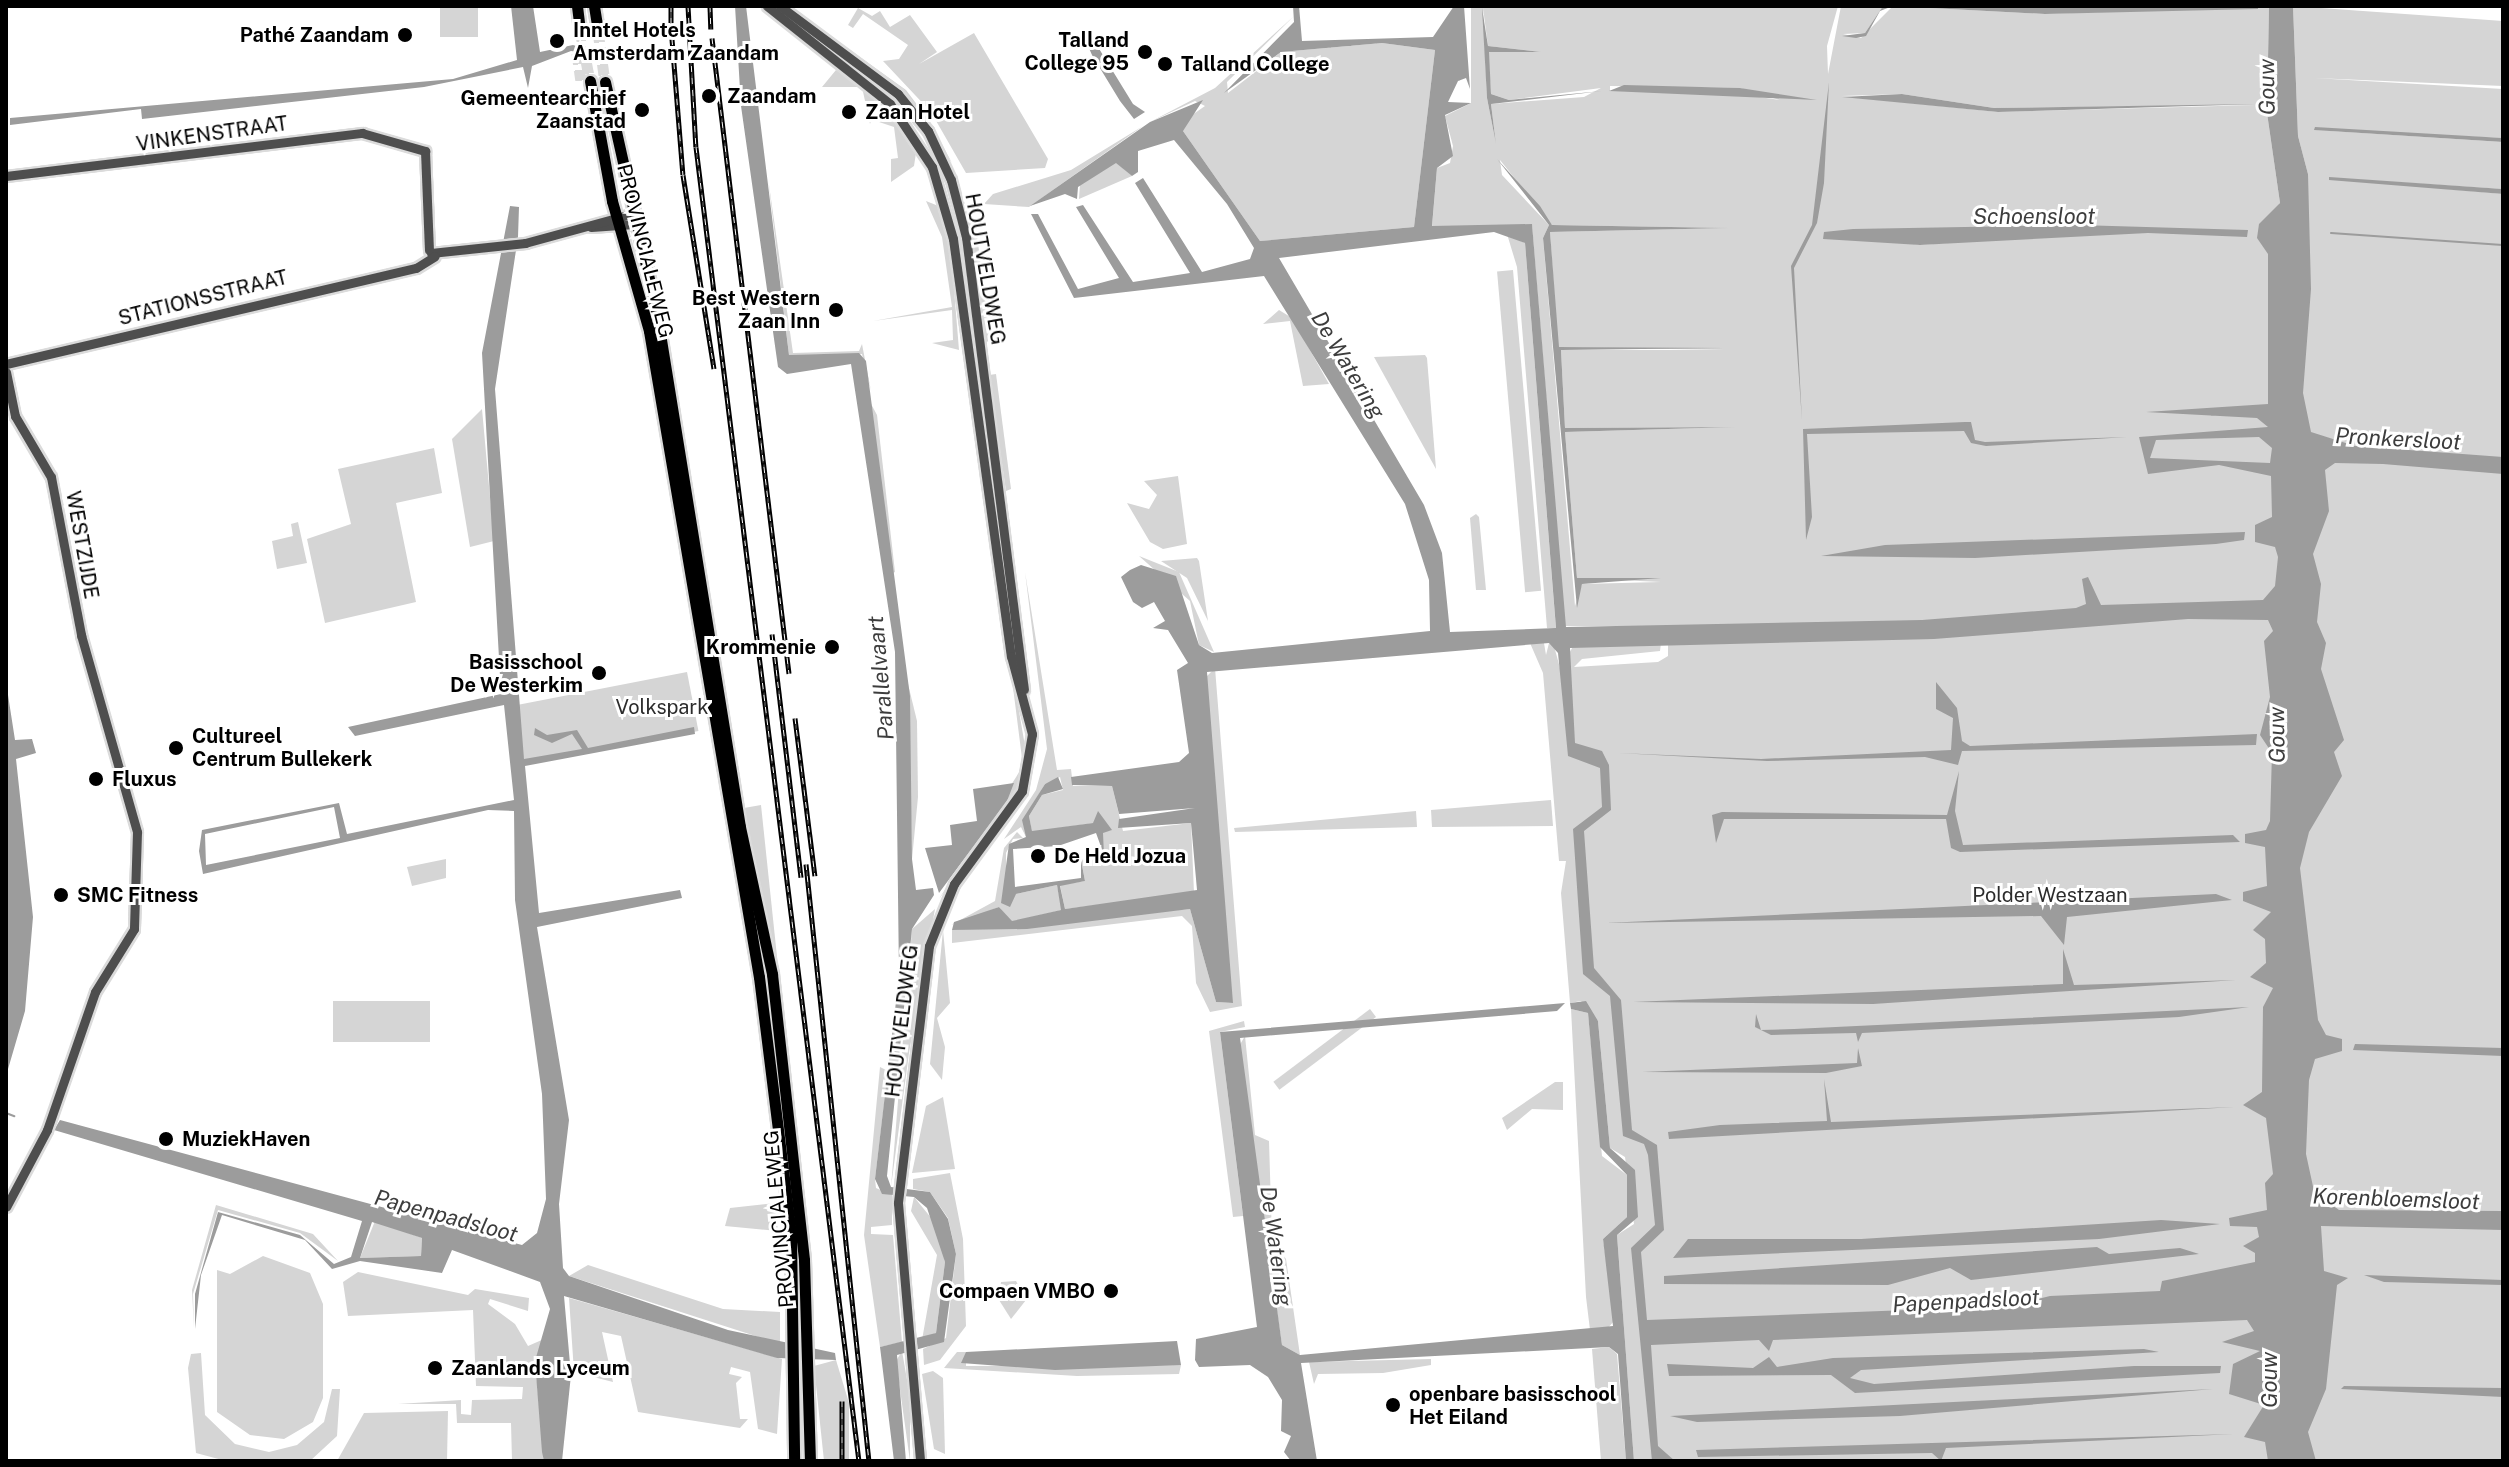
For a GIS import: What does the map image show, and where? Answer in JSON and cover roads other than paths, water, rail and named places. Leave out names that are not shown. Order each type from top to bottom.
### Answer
[{"type":"main road","points":[[594,6],[598,31]]},
{"type":"main road","points":[[577,10],[578,32]]},
{"type":"main road","name":"PROVINCIALEWEG","points":[[586,81],[618,222],[649,331],[724,719],[735,828],[759,977],[787,1189],[805,1372],[810,1461]]},
{"type":"main road","name":"PROVINCIALEWEG","points":[[605,82],[633,219],[657,315],[708,712],[772,974],[800,1334],[792,1372],[794,1461]]},
{"type":"main road","points":[[703,737],[708,712],[724,719]]},
{"type":"main road","points":[[759,977],[772,974]]},
{"type":"street","name":"HOUTVELDWEG","points":[[767,6],[890,104],[938,184],[1032,750],[1026,782],[954,884],[929,946],[898,1203],[906,1337],[920,1461]]},
{"type":"street","name":"HOUTVELDWEG","points":[[780,6],[898,94],[928,131],[953,185],[1003,564]]},
{"type":"street","name":"VINKENSTRAAT","points":[[6,176],[362,133],[388,146],[418,144],[426,157],[432,253]]},
{"type":"street","points":[[938,184],[953,185]]},
{"type":"street","points":[[432,253],[525,243],[633,219]]},
{"type":"street","name":"STATIONSSTRAAT","points":[[6,364],[409,268],[432,253]]},
{"type":"street","name":"WESTZIJDE","points":[[6,372],[15,416],[51,477],[81,635],[125,781],[137,832],[136,912],[130,934],[95,992],[48,1127],[6,1207]]},
{"type":"street","name":"HOUTVELDWEG","points":[[911,1377],[914,1461]]},
{"type":"water","points":[[511,6],[533,6],[540,52],[573,45],[612,57],[571,51],[532,66],[528,88],[523,67],[424,87],[142,119],[141,109],[10,125],[10,118],[453,79],[517,60]]},
{"type":"water","points":[[735,6],[746,6],[789,355],[859,353],[866,361],[910,696],[912,859],[916,890],[933,888],[934,895],[912,929],[887,1176],[891,1187],[930,1192],[948,1219],[956,1254],[944,1342],[897,1355],[906,1461],[894,1461],[880,1347],[936,1333],[945,1262],[927,1208],[914,1197],[882,1194],[875,1179],[899,976],[895,652],[851,364],[787,374],[778,367],[741,106]]},
{"type":"water","name":"Gouw","points":[[1293,6],[1299,6],[1302,41],[1433,37],[1454,6],[1464,6],[1470,89],[1466,78],[1458,81],[1448,102],[1471,103],[1445,115],[1453,156],[1437,168],[1432,226],[1532,224],[1566,627],[1922,620],[2076,608],[2086,604],[2082,579],[2088,577],[2101,605],[2263,600],[2275,586],[2278,557],[2275,547],[2255,542],[2255,525],[2272,517],[2271,476],[2219,465],[2148,474],[2139,437],[2268,427],[2257,418],[2146,412],[2268,404],[2268,254],[2257,238],[2259,224],[2280,203],[2267,113],[2269,6],[2293,6],[2298,136],[2308,174],[2311,289],[2303,393],[2311,432],[2355,446],[2503,457],[2503,474],[2383,464],[2335,463],[2325,470],[2329,511],[2313,554],[2321,584],[2317,622],[2326,643],[2321,669],[2344,740],[2334,752],[2342,776],[2309,832],[2300,868],[2318,1020],[2326,1035],[2342,1039],[2342,1051],[2315,1059],[2309,1080],[2306,1154],[2314,1191],[2339,1210],[2503,1211],[2503,1230],[2321,1226],[2324,1271],[2348,1278],[2337,1285],[2326,1389],[2308,1432],[2316,1461],[2268,1461],[2265,1442],[2244,1437],[2264,1405],[2229,1394],[2233,1364],[2260,1351],[2222,1342],[2254,1331],[2247,1320],[1773,1340],[1769,1351],[1759,1340],[1651,1345],[1658,1446],[1675,1461],[1652,1461],[1631,1248],[1655,1225],[1648,1155],[1644,1144],[1623,1136],[1610,996],[1583,974],[1573,829],[1602,807],[1600,768],[1568,756],[1558,653],[1549,643],[1207,672],[1233,1003],[1216,1002],[1190,909],[1027,929],[952,930],[954,922],[999,907],[1012,921],[1061,910],[1057,885],[1016,894],[1010,907],[1001,903],[1009,844],[1026,837],[1022,820],[1045,784],[1058,777],[1063,789],[1042,795],[1029,816],[1032,831],[1093,823],[1098,811],[1112,830],[1103,833],[1104,855],[1096,833],[1058,846],[1013,849],[1015,887],[1081,878],[1081,860],[1085,881],[1060,886],[1065,909],[1197,890],[1191,823],[1118,828],[1119,819],[1195,808],[1119,814],[1112,786],[1072,785],[1071,777],[1179,762],[1189,753],[1177,670],[1188,663],[1168,630],[1153,628],[1165,621],[1154,602],[1142,608],[1133,602],[1121,577],[1130,570],[1141,565],[1176,576],[1199,645],[1212,653],[1430,631],[1429,580],[1405,504],[1264,276],[1074,298],[1031,214],[1038,214],[1078,289],[1119,278],[1076,207],[1083,205],[1133,282],[1190,273],[1135,183],[1143,178],[1202,272],[1250,259],[1254,248],[1227,204],[1174,140],[1138,151],[1138,172],[1132,176],[1116,163],[1078,187],[1077,199],[1065,194],[1030,206],[1150,122],[1203,100],[1183,131],[1260,241],[1414,227],[1435,50],[1382,43],[1281,52],[1224,93],[1294,22]],"holes":[[[1494,232],[1525,243],[1556,628],[1450,632],[1442,553],[1424,505],[1279,258]],[[2259,437],[2272,448],[2270,463],[2150,458],[2156,440]],[[2188,619],[2268,620],[2273,631],[2264,641],[2270,697],[2260,735],[2272,753],[2270,821],[2266,830],[2245,834],[2245,843],[2265,847],[2267,886],[2243,892],[2243,901],[2271,912],[2253,930],[2265,939],[2266,963],[2250,977],[2273,988],[2263,1007],[2262,1092],[2243,1105],[2266,1118],[2273,1174],[2265,1183],[2267,1210],[2229,1218],[2230,1226],[2257,1227],[2259,1237],[2243,1246],[2255,1253],[2255,1262],[2162,1281],[2160,1291],[2050,1296],[2011,1306],[1647,1320],[1641,1252],[1664,1230],[1657,1145],[1632,1130],[1621,1000],[1594,968],[1584,831],[1611,810],[1609,765],[1602,751],[1575,743],[1570,648],[1934,639]]]},
{"type":"water","points":[[1883,6],[1893,6],[1880,11],[1866,36],[1842,36],[1865,33]]},
{"type":"water","points":[[1893,6],[2258,6],[2258,9],[2045,14]]},
{"type":"water","points":[[1482,8],[1488,46],[1541,52],[1489,52],[1491,94],[1509,100],[1602,91],[1491,104],[1496,144],[1487,98]]},
{"type":"water","points":[[1090,34],[1133,104],[1145,112],[1134,119],[1092,55],[1084,37]]},
{"type":"water","points":[[1829,82],[1824,183],[1817,223],[1794,268],[1802,421],[1791,266],[1812,225]]},
{"type":"water","points":[[1624,85],[1740,88],[1817,100],[1609,91]]},
{"type":"water","points":[[1902,94],[1994,108],[2256,104],[1998,112],[1842,97]]},
{"type":"water","points":[[2315,127],[2503,138],[2503,142],[2314,130]]},
{"type":"water","points":[[1497,159],[1540,206],[1552,225],[1729,228],[1550,232],[1559,347],[1725,348],[1561,350],[1565,428],[1736,427],[1565,432],[1577,578],[1661,578],[1582,584],[1577,608],[1543,238],[1549,225]]},
{"type":"water","points":[[2329,177],[2503,189],[2503,194],[2329,180]]},
{"type":"water","points":[[510,206],[519,207],[518,237],[495,389],[524,759],[582,749],[572,734],[552,743],[534,735],[535,728],[547,735],[577,730],[588,748],[694,727],[695,734],[525,766],[539,913],[680,890],[682,898],[537,927],[569,1120],[559,1204],[563,1268],[569,1276],[728,1330],[835,1353],[836,1360],[777,1358],[564,1296],[571,1375],[562,1461],[544,1461],[542,1452],[535,1361],[550,1309],[540,1282],[452,1250],[442,1273],[360,1261],[332,1269],[305,1240],[222,1215],[201,1275],[195,1329],[195,1294],[218,1212],[300,1235],[334,1264],[351,1257],[362,1221],[54,1130],[60,1120],[522,1245],[537,1233],[546,1199],[542,1094],[515,900],[514,811],[488,810],[203,874],[199,851],[202,830],[339,803],[347,834],[514,800],[504,705],[355,736],[348,727],[501,694],[482,353]],"holes":[[[334,807],[340,838],[206,865],[205,834]],[[372,1222],[422,1238],[421,1256],[360,1258]]]},
{"type":"water","points":[[2078,225],[2248,230],[2247,237],[2148,233],[1920,245],[1823,239],[1824,232],[1853,229]]},
{"type":"water","points":[[1971,422],[1975,440],[1985,442],[2127,437],[1986,446],[1971,443],[1964,431],[1807,434],[1812,517],[1806,540],[1803,429]]},
{"type":"water","points":[[2245,532],[2244,540],[2216,544],[1975,558],[1821,556],[1885,545]]},
{"type":"water","points":[[6,682],[15,740],[32,739],[36,753],[16,759],[33,917],[25,1011],[6,1076]]},
{"type":"water","points":[[1936,682],[1957,708],[1962,741],[1970,746],[2257,734],[2256,745],[1962,751],[1958,765],[1925,757],[1767,761],[1618,753],[1761,759],[1951,750],[1953,718],[1936,709]]},
{"type":"water","points":[[1959,771],[1955,811],[1963,845],[2233,835],[2240,842],[1960,852],[1951,848],[1946,819],[1724,819],[1716,843],[1712,815],[1722,812],[1947,815]]},
{"type":"water","points":[[1014,783],[1007,801],[939,893],[925,848],[952,845],[950,825],[977,821],[973,789]]},
{"type":"water","points":[[2216,894],[2232,900],[2067,917],[2064,945],[2041,916],[1606,923]]},
{"type":"water","points":[[2063,949],[2074,985],[2236,980],[1873,1004],[1633,1002],[2063,984]]},
{"type":"water","points":[[1586,1001],[1598,1021],[1610,1148],[1635,1170],[1638,1217],[1617,1235],[1634,1461],[1626,1461],[1618,1354],[1609,1347],[1301,1363],[1317,1461],[1291,1461],[1284,1452],[1291,1436],[1281,1431],[1282,1400],[1268,1377],[1250,1365],[1199,1367],[1195,1360],[1196,1339],[1257,1327],[1220,1032],[1565,1003],[1557,1011],[1240,1038],[1282,1345],[1300,1355],[1613,1326],[1603,1239],[1627,1217],[1627,1175],[1600,1147],[1588,1013],[1571,1009],[1570,1003]]},
{"type":"water","points":[[2249,1007],[2179,1017],[1862,1033],[1858,1042],[1856,1033],[1771,1035],[1761,1030]]},
{"type":"water","points":[[1756,1014],[1761,1030],[1755,1027]]},
{"type":"water","points":[[2355,1044],[2503,1048],[2503,1056],[2353,1050]]},
{"type":"water","points":[[1858,1048],[1862,1066],[1826,1073],[1642,1072],[1857,1063]]},
{"type":"water","points":[[1824,1079],[1831,1122],[2235,1107],[1669,1139],[1668,1132],[1720,1125],[1827,1121]]},
{"type":"water","points":[[2161,1220],[2220,1224],[2099,1239],[1673,1258],[1688,1239],[1861,1239]]},
{"type":"water","points":[[2097,1247],[2109,1254],[2180,1248],[2199,1254],[1971,1280],[1950,1268],[1888,1285],[1664,1284],[1664,1276]]},
{"type":"water","points":[[2364,1275],[2503,1280],[2503,1285],[2384,1282]]},
{"type":"water","points":[[1177,1341],[1181,1365],[1055,1370],[961,1363],[966,1352]]},
{"type":"water","points":[[2144,1349],[2159,1352],[1861,1370],[1850,1378],[1874,1384],[2134,1366],[2221,1366],[2220,1373],[1855,1393],[1831,1375],[1669,1376],[1667,1364],[1753,1368],[1769,1357],[1777,1367],[1833,1358]]},
{"type":"water","points":[[2344,1386],[2503,1388],[2503,1397],[2341,1389]]},
{"type":"water","points":[[2213,1389],[1900,1416],[1697,1422],[1670,1416]]},
{"type":"water","points":[[2234,1434],[1946,1448],[1941,1461],[1932,1453],[1698,1457],[1696,1450]]},
{"type":"waterway","points":[[2331,233],[2503,245]]},
{"type":"waterway","points":[[6,1113],[14,1116]]},
{"type":"tunnel","points":[[580,30],[590,81]]},
{"type":"tunnel","points":[[598,31],[605,82]]},
{"type":"tunnel","points":[[577,53],[581,82]]},
{"type":"railway","points":[[671,6],[671,30]]},
{"type":"railway","points":[[688,6],[696,147],[859,1461]]},
{"type":"railway","points":[[710,6],[711,29]]},
{"type":"railway","points":[[712,38],[789,673]]},
{"type":"railway","points":[[672,39],[683,175],[714,369]]},
{"type":"railway","points":[[772,634],[801,877]]},
{"type":"railway","points":[[795,718],[815,876]]},
{"type":"railway","points":[[806,864],[869,1461]]},
{"type":"railway","points":[[842,1401],[842,1461]]},
{"type":"place","name":"Pathé Zaandam","points":[[405,35]]},
{"type":"place","name":"Inntel Hotels Amsterdam Zaandam","points":[[557,41]]},
{"type":"place","name":"Talland College 95","points":[[1145,52]]},
{"type":"place","name":"Talland College","points":[[1165,64]]},
{"type":"place","name":"Zaandam","points":[[709,96]]},
{"type":"place","name":"Gemeentearchief Zaanstad","points":[[642,110]]},
{"type":"place","name":"Zaan Hotel","points":[[849,112]]},
{"type":"place","name":"Best Western Zaan Inn","points":[[836,310]]},
{"type":"place","name":"Krommenie","points":[[832,647]]},
{"type":"place","name":"Basisschool De Westerkim","points":[[599,673]]},
{"type":"place","name":"Cultureel Centrum Bullekerk","points":[[176,748]]},
{"type":"place","name":"Fluxus","points":[[96,779]]},
{"type":"place","name":"De Held Jozua","points":[[1038,856]]},
{"type":"place","name":"SMC Fitness","points":[[61,895]]},
{"type":"place","name":"MuziekHaven","points":[[166,1139]]},
{"type":"place","name":"Compaen VMBO","points":[[1111,1291]]},
{"type":"place","name":"Zaanlands Lyceum","points":[[435,1368]]},
{"type":"place","name":"openbare basisschool Het Eiland","points":[[1393,1405]]},
{"type":"water label","name":"Schoensloot","points":[[2034,217]]},
{"type":"water label","name":"De Watering","points":[[1348,365]]},
{"type":"water label","name":"Pronkersloot","points":[[2398,439]]},
{"type":"water label","name":"Parallelvaart","points":[[881,678]]},
{"type":"water label","name":"Korenbloemsloot","points":[[2396,1199]]},
{"type":"water label","name":"Papenpadsloot","points":[[446,1216]]},
{"type":"water label","name":"De Watering","points":[[1276,1246]]},
{"type":"water label","name":"Papenpadsloot","points":[[1966,1301]]},
{"type":"park label","name":"Volkspark","points":[[662,707]]},
{"type":"park label","name":"Polder Westzaan","points":[[2050,895]]}]
